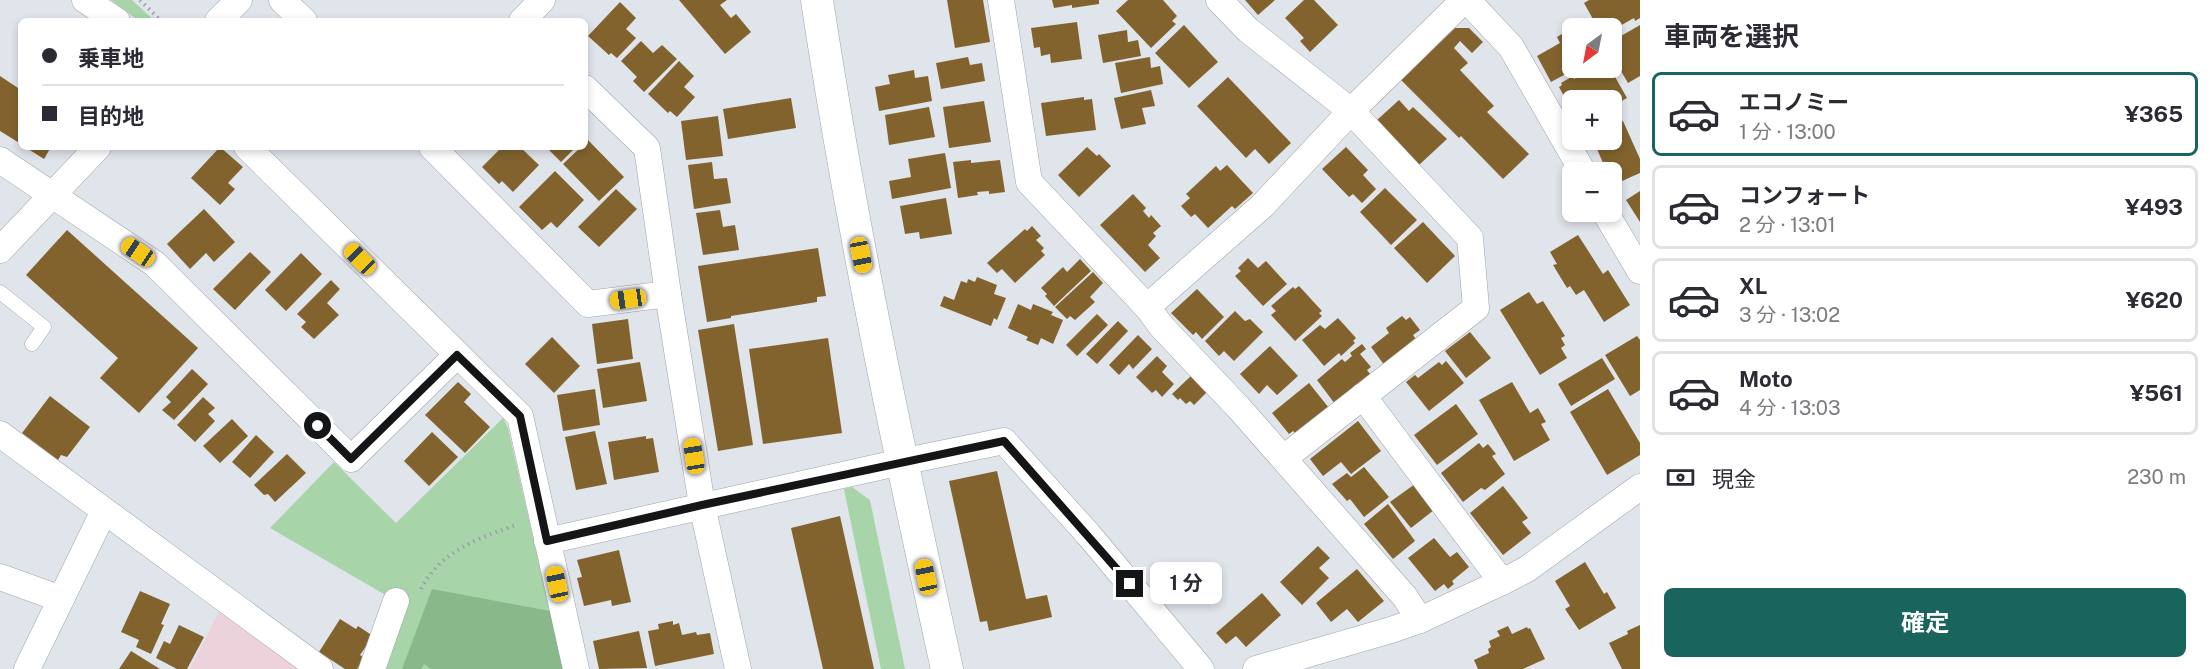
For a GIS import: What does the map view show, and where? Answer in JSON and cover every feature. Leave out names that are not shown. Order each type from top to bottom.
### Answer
[{"type":"street","points":[[85,0],[112,18]]},
{"type":"street","points":[[221,18],[239,0]]},
{"type":"street","points":[[282,0],[301,18]]},
{"type":"street","points":[[525,18],[542,0]]},
{"type":"street","points":[[817,0],[841,145],[901,462],[947,669]]},
{"type":"street","points":[[1001,0],[1029,182],[1148,307],[1162,327],[1284,458],[1405,597],[1420,620]]},
{"type":"street","points":[[1219,0],[1248,30],[1351,111],[1470,238],[1476,308],[1284,458]]},
{"type":"street","points":[[1148,307],[1262,206],[1351,111],[1466,0],[1511,47],[1577,162]]},
{"type":"street","points":[[588,91],[646,148],[702,505],[738,669]]},
{"type":"street","points":[[0,250],[95,150]]},
{"type":"street","points":[[250,150],[520,416],[576,669]]},
{"type":"street","points":[[435,150],[588,304],[668,294]]},
{"type":"street","points":[[0,160],[155,264],[351,459],[457,355]]},
{"type":"street","points":[[1611,222],[1640,271]]},
{"type":"street","points":[[1363,396],[1502,582]]},
{"type":"street","points":[[0,434],[320,669]]},
{"type":"street","points":[[547,541],[702,505],[1004,441],[1088,534],[1201,669]]},
{"type":"street","points":[[1256,669],[1420,620],[1502,582],[1527,569],[1640,488]]},
{"type":"street","points":[[27,669],[104,511]]},
{"type":"street","points":[[0,577],[61,599]]},
{"type":"street","points":[[372,669],[407,598]]},
{"type":"lane","points":[[0,292],[44,327],[32,344]]},
{"type":"path","points":[[140,0],[158,18]]},
{"type":"path","points":[[407,598],[456,549],[519,524]]},
{"type":"shaded area","points":[[221,607],[302,669],[190,669]]},
{"type":"green space","points":[[111,0],[132,0],[152,18],[135,18]]},
{"type":"green space","points":[[503,418],[508,428],[563,669],[380,669],[389,597],[270,528],[334,462],[396,523]]},
{"type":"green space","points":[[852,487],[870,500],[905,669],[881,669],[844,489]]},
{"type":"green space","points":[[432,589],[550,611],[563,669],[431,669],[424,664],[421,669],[402,669]]},
{"type":"building","points":[[679,0],[727,0],[720,5],[731,18],[736,14],[751,32],[725,54]]},
{"type":"building","points":[[947,0],[983,0],[990,42],[955,48]]},
{"type":"building","points":[[1052,0],[1099,0],[1099,4],[1054,8]]},
{"type":"building","points":[[1128,0],[1163,0],[1177,16],[1172,21],[1176,24],[1151,48],[1116,11]]},
{"type":"building","points":[[1245,0],[1275,0],[1258,15]]},
{"type":"building","points":[[1304,0],[1314,0],[1338,25],[1310,52],[1300,41],[1304,38],[1285,18]]},
{"type":"building","points":[[1589,0],[1640,0],[1640,18],[1635,21],[1634,18],[1622,25],[1622,18],[1592,18],[1584,3]]},
{"type":"building","points":[[620,2],[636,18],[626,29],[636,38],[617,58],[611,53],[609,55],[588,36]]},
{"type":"building","points":[[1077,22],[1082,59],[1051,63],[1050,54],[1041,56],[1040,47],[1034,48],[1031,28]]},
{"type":"building","points":[[1184,25],[1218,62],[1189,88],[1155,53]]},
{"type":"building","points":[[1640,25],[1640,76],[1628,83],[1622,73],[1622,35]]},
{"type":"building","points":[[1455,28],[1469,28],[1483,42],[1472,53],[1460,41],[1454,48],[1468,63],[1460,70],[1494,106],[1487,112],[1529,154],[1503,179],[1401,80]]},
{"type":"building","points":[[1127,30],[1128,42],[1138,40],[1141,56],[1103,63],[1098,35]]},
{"type":"building","points":[[1562,34],[1562,76],[1551,82],[1537,56],[1560,43],[1557,37]]},
{"type":"building","points":[[641,41],[653,53],[662,45],[677,59],[644,92],[633,81],[637,77],[621,61]]},
{"type":"building","points":[[968,57],[970,65],[982,63],[985,81],[941,89],[936,63]]},
{"type":"building","points":[[1150,57],[1151,68],[1160,66],[1163,84],[1121,93],[1115,63]]},
{"type":"building","points":[[679,61],[694,76],[684,87],[695,97],[677,117],[670,111],[668,113],[648,94]]},
{"type":"building","points":[[914,70],[915,78],[928,76],[932,101],[879,111],[875,87],[890,84],[888,75]]},
{"type":"building","points":[[0,76],[18,88],[18,142],[0,131]]},
{"type":"building","points":[[1228,77],[1291,143],[1269,164],[1255,149],[1246,158],[1197,106]]},
{"type":"building","points":[[1570,78],[1616,78],[1627,98],[1622,101],[1622,90],[1562,90],[1562,93],[1559,87],[1561,83]]},
{"type":"building","points":[[1151,90],[1155,106],[1142,108],[1146,124],[1121,129],[1114,98]]},
{"type":"building","points":[[1084,97],[1084,100],[1092,99],[1096,130],[1046,136],[1041,103]]},
{"type":"building","points":[[791,98],[796,128],[728,139],[723,109]]},
{"type":"building","points":[[1399,100],[1409,111],[1413,107],[1447,139],[1419,165],[1377,120]]},
{"type":"building","points":[[984,101],[991,142],[949,148],[943,107]]},
{"type":"building","points":[[929,107],[935,137],[889,145],[885,115]]},
{"type":"building","points":[[718,116],[723,156],[686,160],[681,121]]},
{"type":"building","points":[[1622,121],[1640,159],[1640,173],[1622,181],[1622,162],[1603,162],[1597,150],[1622,150]]},
{"type":"building","points":[[588,140],[624,177],[599,201],[563,164],[578,150],[588,150]]},
{"type":"building","points":[[1087,147],[1097,156],[1099,154],[1111,166],[1079,197],[1058,175]]},
{"type":"building","points":[[1346,147],[1368,170],[1363,175],[1376,189],[1362,203],[1353,194],[1349,197],[1322,169]]},
{"type":"building","points":[[30,150],[49,150],[44,159]]},
{"type":"building","points":[[217,150],[223,150],[243,167],[228,183],[235,189],[220,205],[191,178]]},
{"type":"building","points":[[499,150],[523,150],[539,165],[513,192],[502,181],[499,184],[482,167]]},
{"type":"building","points":[[549,150],[573,150],[561,162]]},
{"type":"building","points":[[945,153],[951,188],[892,199],[889,181],[911,177],[908,159]]},
{"type":"building","points":[[971,160],[971,163],[1000,160],[1005,192],[989,194],[989,191],[977,192],[978,195],[958,198],[953,162]]},
{"type":"building","points":[[712,162],[714,179],[727,178],[731,203],[694,209],[688,165]]},
{"type":"building","points":[[1227,165],[1253,193],[1235,209],[1232,206],[1208,228],[1195,214],[1191,217],[1181,206],[1190,198],[1186,194],[1216,166],[1220,171]]},
{"type":"building","points":[[555,171],[584,200],[557,228],[551,222],[542,230],[519,207]]},
{"type":"building","points":[[1385,188],[1417,220],[1391,245],[1360,212]]},
{"type":"building","points":[[616,189],[637,209],[599,247],[578,227]]},
{"type":"building","points":[[1640,191],[1640,222],[1626,200]]},
{"type":"building","points":[[1133,194],[1146,208],[1143,211],[1149,218],[1151,215],[1161,226],[1153,233],[1156,236],[1148,245],[1160,258],[1145,272],[1100,225]]},
{"type":"building","points":[[946,198],[952,234],[920,239],[919,232],[905,234],[900,206]]},
{"type":"building","points":[[204,209],[235,242],[214,262],[206,253],[190,269],[167,244]]},
{"type":"building","points":[[720,210],[723,227],[735,225],[739,250],[703,255],[696,213]]},
{"type":"building","points":[[1423,222],[1455,256],[1427,283],[1394,248]]},
{"type":"building","points":[[1032,226],[1041,236],[1036,240],[1044,248],[1041,251],[1045,255],[1015,283],[1002,269],[997,273],[987,263],[1025,229],[1027,231]]},
{"type":"building","points":[[67,230],[198,348],[139,413],[100,378],[118,358],[26,275]]},
{"type":"building","points":[[1578,235],[1603,274],[1608,270],[1630,305],[1604,322],[1584,290],[1576,295],[1570,286],[1567,288],[1553,265],[1557,264],[1550,252]]},
{"type":"building","points":[[818,248],[826,296],[817,297],[817,302],[707,322],[698,266]]},
{"type":"building","points":[[250,252],[271,272],[235,310],[213,289]]},
{"type":"building","points":[[301,253],[322,274],[286,311],[265,290]]},
{"type":"building","points":[[1248,258],[1258,268],[1266,261],[1287,284],[1263,306],[1235,276],[1241,271],[1238,268]]},
{"type":"building","points":[[1080,259],[1091,271],[1054,306],[1041,288],[1063,267],[1067,272]]},
{"type":"building","points":[[1093,272],[1103,283],[1090,297],[1095,302],[1075,320],[1070,316],[1067,319],[1055,307]]},
{"type":"building","points":[[977,277],[997,285],[994,294],[1006,298],[997,320],[994,318],[991,326],[940,306],[944,296],[954,300],[961,281],[967,283],[968,279],[975,282]]},
{"type":"building","points":[[331,280],[340,289],[327,303],[339,315],[314,339],[301,327],[306,322],[297,314]]},
{"type":"building","points":[[1299,286],[1322,311],[1319,313],[1322,316],[1295,341],[1271,315],[1276,311],[1271,306],[1293,287],[1295,289]]},
{"type":"building","points":[[1197,289],[1224,317],[1202,339],[1196,332],[1193,335],[1171,313]]},
{"type":"building","points":[[1529,292],[1537,304],[1543,301],[1565,336],[1561,338],[1565,345],[1561,348],[1567,358],[1540,375],[1500,310]]},
{"type":"building","points":[[1018,304],[1031,310],[1033,304],[1053,312],[1051,315],[1063,320],[1053,344],[1041,338],[1038,345],[1026,340],[1028,337],[1008,328]]},
{"type":"building","points":[[1235,311],[1245,321],[1250,319],[1263,332],[1234,361],[1224,351],[1219,356],[1205,341]]},
{"type":"building","points":[[1097,314],[1108,325],[1077,356],[1066,345]]},
{"type":"building","points":[[1402,316],[1406,320],[1410,317],[1420,330],[1413,335],[1417,341],[1385,366],[1371,347],[1389,333],[1386,328]]},
{"type":"building","points":[[1338,318],[1356,338],[1353,341],[1355,343],[1341,356],[1339,353],[1324,366],[1302,340],[1320,325],[1325,329]]},
{"type":"building","points":[[628,319],[633,359],[597,364],[592,324]]},
{"type":"building","points":[[1118,321],[1128,331],[1097,364],[1086,354]]},
{"type":"building","points":[[734,324],[753,445],[718,451],[698,330]]},
{"type":"building","points":[[1470,332],[1491,358],[1466,378],[1445,351]]},
{"type":"building","points":[[1138,335],[1152,349],[1133,369],[1129,364],[1119,375],[1109,365]]},
{"type":"building","points":[[1637,336],[1640,340],[1640,390],[1630,396],[1605,355]]},
{"type":"building","points":[[552,337],[580,366],[554,393],[525,364]]},
{"type":"building","points":[[828,338],[842,433],[763,444],[749,349]]},
{"type":"building","points":[[1362,344],[1366,349],[1360,354],[1371,367],[1367,370],[1370,374],[1335,404],[1317,380],[1342,359],[1345,362],[1352,356],[1350,353]]},
{"type":"building","points":[[1270,346],[1298,376],[1277,395],[1267,385],[1259,394],[1240,374]]},
{"type":"building","points":[[1157,356],[1167,366],[1162,372],[1174,384],[1162,397],[1156,390],[1152,393],[1136,377]]},
{"type":"building","points":[[1602,358],[1615,379],[1571,406],[1558,384]]},
{"type":"building","points":[[1446,361],[1464,383],[1429,411],[1406,382],[1415,375],[1418,378],[1439,362],[1442,365]]},
{"type":"building","points":[[640,362],[647,401],[603,408],[597,369]]},
{"type":"building","points":[[192,369],[208,384],[174,420],[162,410],[171,402],[166,397]]},
{"type":"building","points":[[1192,375],[1207,392],[1194,405],[1190,401],[1186,404],[1180,398],[1178,400],[1172,394]]},
{"type":"building","points":[[458,382],[471,394],[464,402],[490,427],[465,453],[425,415]]},
{"type":"building","points":[[1512,382],[1530,413],[1538,408],[1546,422],[1541,424],[1550,440],[1514,461],[1479,400]]},
{"type":"building","points":[[1309,383],[1329,408],[1296,434],[1293,431],[1289,434],[1272,413]]},
{"type":"building","points":[[595,389],[600,425],[563,431],[557,395]]},
{"type":"building","points":[[1608,389],[1640,443],[1640,455],[1607,475],[1570,412]]},
{"type":"building","points":[[50,396],[90,427],[67,457],[61,455],[58,460],[22,433]]},
{"type":"building","points":[[203,397],[215,408],[208,414],[215,421],[195,442],[177,425]]},
{"type":"building","points":[[1456,404],[1478,434],[1437,465],[1414,435]]},
{"type":"building","points":[[232,419],[248,436],[220,463],[203,446]]},
{"type":"building","points":[[1358,421],[1381,451],[1351,474],[1341,462],[1323,476],[1310,459]]},
{"type":"building","points":[[595,431],[607,484],[576,490],[565,437]]},
{"type":"building","points":[[432,432],[458,457],[429,486],[404,461]]},
{"type":"building","points":[[256,435],[274,452],[250,478],[232,462]]},
{"type":"building","points":[[646,436],[646,439],[653,438],[659,472],[614,480],[608,442]]},
{"type":"building","points":[[1479,443],[1483,448],[1488,444],[1496,454],[1492,456],[1505,474],[1485,490],[1481,488],[1463,502],[1441,473]]},
{"type":"building","points":[[287,454],[306,473],[275,502],[268,494],[264,495],[254,485]]},
{"type":"building","points":[[1364,467],[1389,497],[1364,517],[1350,499],[1347,501],[1332,484],[1347,473],[1351,477]]},
{"type":"building","points":[[997,471],[1026,599],[1047,595],[1052,617],[989,631],[987,621],[980,622],[949,481]]},
{"type":"building","points":[[1415,484],[1434,510],[1411,528],[1390,502]]},
{"type":"building","points":[[1503,486],[1528,518],[1522,522],[1531,533],[1503,555],[1470,513]]},
{"type":"building","points":[[1388,504],[1415,541],[1393,559],[1364,524]]},
{"type":"building","points":[[840,516],[874,669],[823,669],[791,528]]},
{"type":"building","points":[[1434,538],[1450,557],[1457,552],[1469,567],[1452,581],[1454,584],[1448,589],[1444,584],[1435,591],[1408,558]]},
{"type":"building","points":[[1318,546],[1330,558],[1319,568],[1329,578],[1302,605],[1280,582]]},
{"type":"building","points":[[619,550],[631,602],[612,606],[611,600],[584,606],[577,578],[582,577],[577,560]]},
{"type":"building","points":[[1585,562],[1604,594],[1607,592],[1616,608],[1579,630],[1565,609],[1570,606],[1555,581]]},
{"type":"building","points":[[1357,569],[1384,601],[1358,622],[1347,609],[1331,622],[1316,603]]},
{"type":"building","points":[[140,591],[170,604],[161,624],[164,625],[151,654],[136,647],[139,640],[121,632]]},
{"type":"building","points":[[1262,593],[1281,615],[1246,647],[1236,636],[1226,644],[1216,633]]},
{"type":"building","points":[[340,619],[356,629],[358,626],[373,636],[360,655],[364,658],[357,669],[345,669],[319,652]]},
{"type":"building","points":[[673,621],[673,625],[679,623],[682,635],[696,632],[697,635],[710,633],[714,654],[655,666],[648,631],[659,629],[658,624]]},
{"type":"building","points":[[179,625],[204,637],[187,669],[177,669],[156,658],[164,641],[170,644]]},
{"type":"building","points":[[1640,625],[1640,669],[1622,669],[1609,643]]},
{"type":"building","points":[[1508,626],[1512,634],[1527,627],[1530,628],[1545,659],[1523,669],[1478,669],[1474,660],[1489,653],[1488,649],[1491,647],[1489,641],[1500,636],[1497,631]]},
{"type":"building","points":[[639,631],[647,668],[599,669],[593,641]]},
{"type":"building","points":[[131,651],[160,669],[119,669]]},
{"type":"route","points":[[318,426],[351,459],[457,355],[520,416],[547,541],[702,505],[1004,441],[1130,584]]}]
